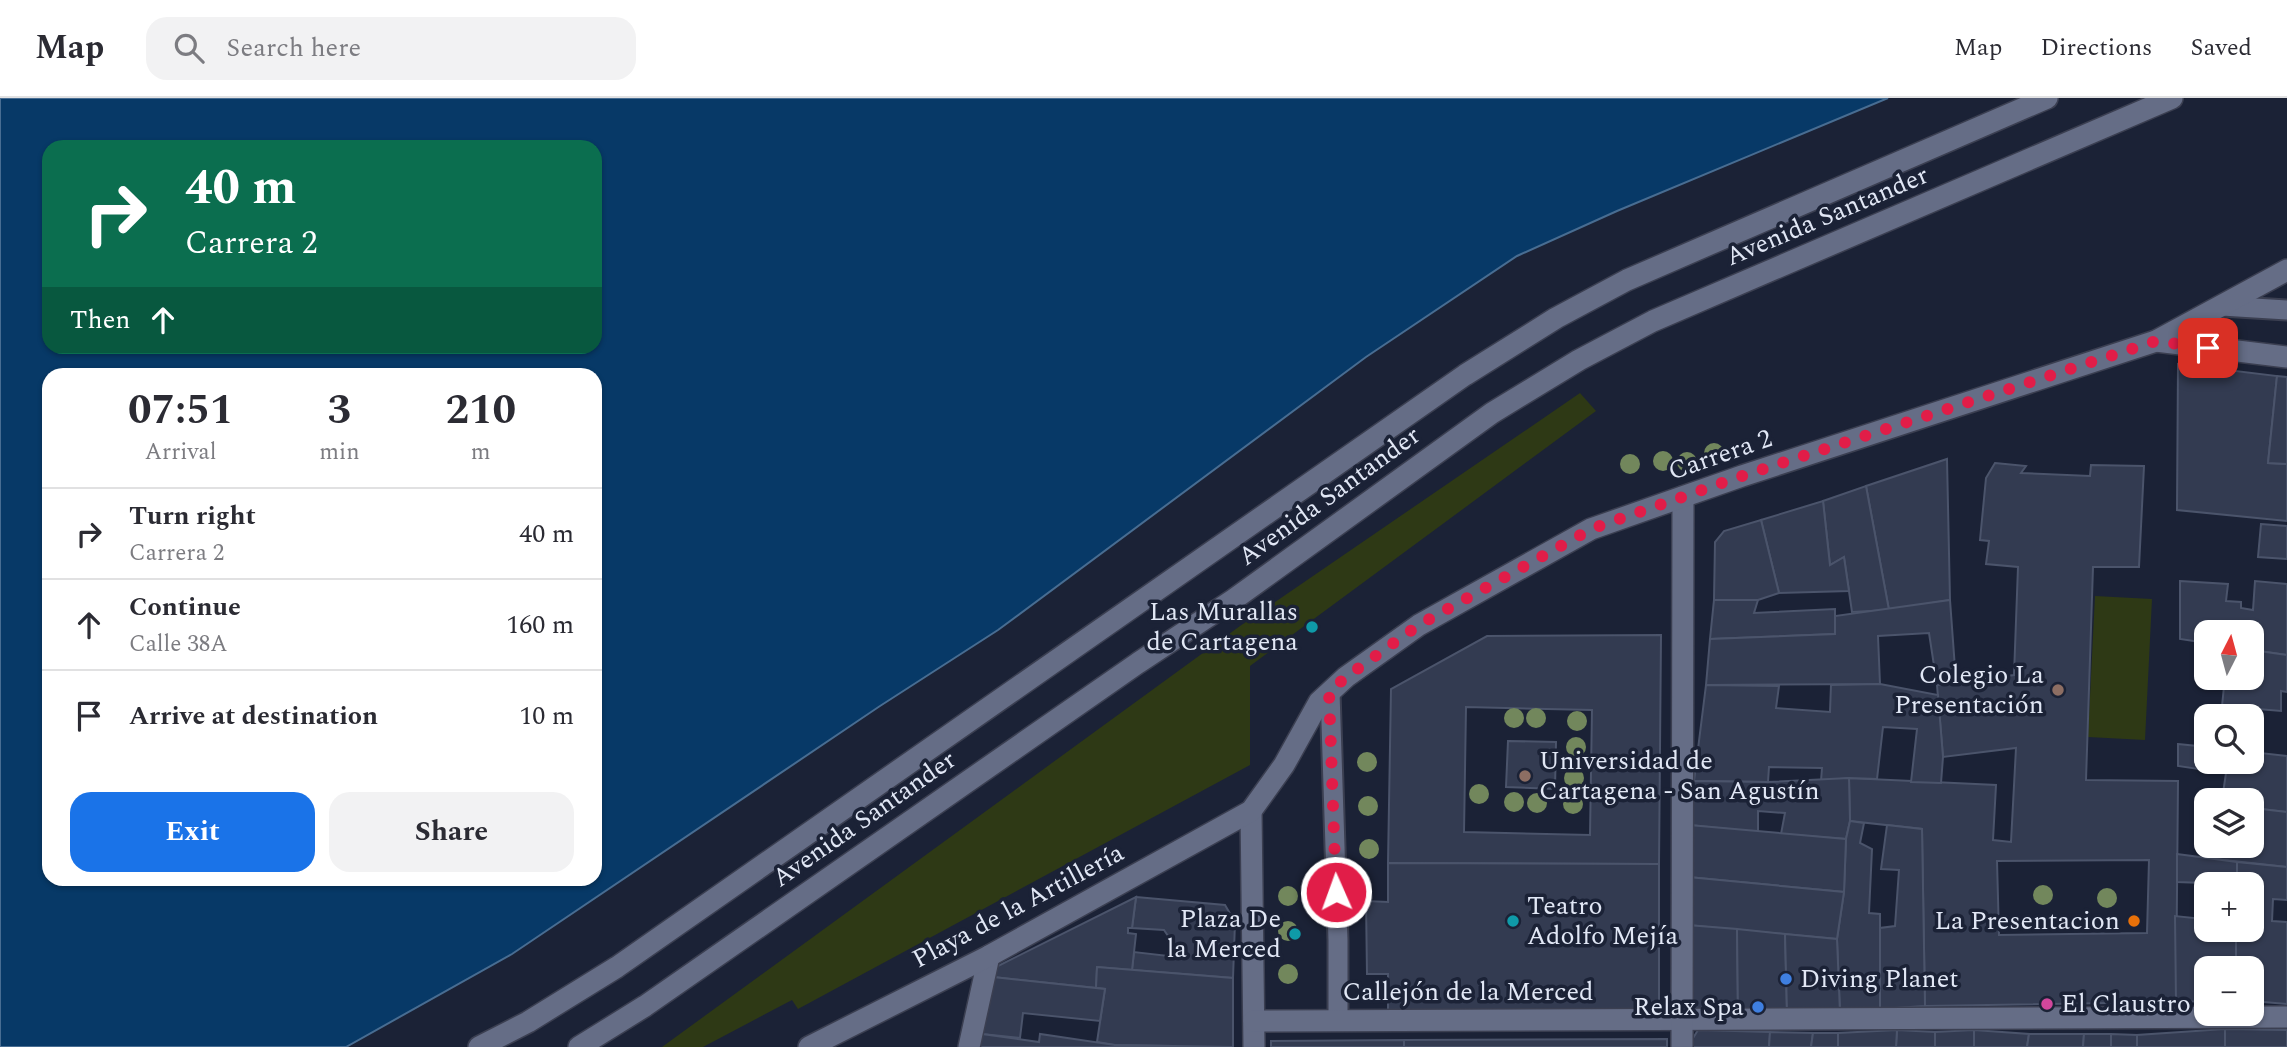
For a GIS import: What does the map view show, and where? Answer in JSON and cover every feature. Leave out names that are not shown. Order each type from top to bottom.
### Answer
[{"type":"street","name":"Avenida Santander","points":[[479,1047],[528,1023],[617,967],[1465,375],[1556,318],[1627,280],[2046,98]]},
{"type":"street","name":"Avenida Santander","points":[[579,1047],[645,1006],[1126,671],[1233,600],[1492,413],[1579,360],[1653,321],[2172,98]]},
{"type":"street","name":"Carrera 2","points":[[1251,811],[1284,765],[1319,702],[1346,677],[1419,625],[1591,529],[1742,476],[2156,341],[2287,271]]},
{"type":"street","points":[[2156,341],[2287,357]]},
{"type":"street","points":[[1682,1047],[1683,497]]},
{"type":"street","points":[[1251,811],[1254,1047]]},
{"type":"street","name":"Playa de la Artillería","points":[[809,1047],[989,956],[1251,811]]},
{"type":"street","points":[[969,1047],[989,956]]},
{"type":"street","name":"Callejón de la Merced","points":[[1254,1021],[2287,1017]]},
{"type":"lane","points":[[2222,306],[2287,310]]},
{"type":"lane","points":[[1329,692],[1338,940],[1338,1020]]},
{"type":"green space","points":[[1580,393],[1596,411],[1250,666],[1250,765],[798,1009],[792,1000],[703,1047],[662,1047],[1240,626]]},
{"type":"green space","points":[[2095,596],[2152,599],[2145,740],[2088,737]]},
{"type":"water","points":[[0,98],[1888,98],[1617,211],[1517,256],[1366,357],[998,630],[880,706],[512,954],[346,1047],[0,1047]]},
{"type":"building","points":[[2178,364],[2277,376],[2268,463],[2287,464],[2287,521],[2177,510]]},
{"type":"building","points":[[2277,376],[2287,377],[2287,464],[2268,463]]},
{"type":"building","points":[[1947,459],[1950,600],[1889,610],[1866,486]]},
{"type":"building","points":[[1995,463],[2026,466],[2021,473],[2090,476],[2091,465],[2144,466],[2139,567],[2093,567],[2086,780],[2178,781],[2176,1002],[1925,1006],[1922,829],[1850,821],[1849,778],[1996,785],[1993,840],[2011,842],[2016,748],[1943,757],[1937,685],[2014,675],[2018,567],[1986,564],[1989,541],[1980,540],[1986,478]],"holes":[[[2149,860],[2147,933],[1999,935],[1997,861]]]},
{"type":"building","points":[[1866,486],[1889,610],[1852,612],[1844,557],[1830,565],[1823,501]]},
{"type":"building","points":[[1823,501],[1830,565],[1844,557],[1849,591],[1779,593],[1761,520]]},
{"type":"building","points":[[1761,520],[1779,593],[1758,600],[1714,600],[1715,542],[1724,531]]},
{"type":"building","points":[[2261,524],[2287,526],[2287,559],[2258,557]]},
{"type":"building","points":[[2180,581],[2228,584],[2226,601],[2241,602],[2241,608],[2253,610],[2255,581],[2287,584],[2287,655],[2264,652],[2264,620],[2194,620],[2194,641],[2180,639]]},
{"type":"building","points":[[1714,600],[1758,600],[1754,613],[1835,609],[1835,634],[1710,639]]},
{"type":"building","points":[[1950,600],[1956,682],[1937,685],[1929,633],[1878,636],[1880,684],[1706,685],[1710,639],[1835,634],[1835,616]]},
{"type":"building","name":"Universidad de Cartagena - San Agustín","points":[[1661,635],[1659,864],[1388,863],[1391,689],[1487,636]],"holes":[[[1466,707],[1592,710],[1590,835],[1464,832]]]},
{"type":"building","points":[[2264,652],[2287,655],[2287,692],[2281,691],[2281,711],[2264,710],[2264,704],[2222,704],[2224,690],[2264,690]]},
{"type":"building","points":[[1880,684],[1938,695],[1943,757],[1941,783],[1911,782],[1917,729],[1883,727],[1877,779],[1821,781],[1822,768],[1769,767],[1768,782],[1694,781],[1706,685],[1779,686],[1776,708],[1830,712],[1831,685]]},
{"type":"building","points":[[1508,741],[1556,742],[1555,789],[1506,787]]},
{"type":"building","points":[[2178,744],[2194,746],[2194,768],[2178,766]]},
{"type":"building","points":[[2264,753],[2287,756],[2287,812],[2264,809],[2264,788],[2224,788],[2226,774],[2264,774]]},
{"type":"building","points":[[1849,778],[1850,821],[1846,839],[1781,834],[1785,813],[1758,811],[1758,832],[1689,825],[1694,781],[1768,782]]},
{"type":"building","points":[[2264,809],[2287,812],[2287,867],[2215,859],[2264,858]]},
{"type":"building","points":[[1850,821],[1864,823],[1860,843],[1872,849],[1869,913],[1880,914],[1880,1009],[1840,1013],[1837,939]]},
{"type":"building","points":[[1689,825],[1846,839],[1844,892],[1688,877]]},
{"type":"building","points":[[1887,825],[1922,829],[1925,1006],[1880,1009],[1880,928],[1895,926],[1899,870],[1881,869]]},
{"type":"building","points":[[2177,854],[2237,862],[2237,872],[2194,872],[2194,883],[2177,882]]},
{"type":"building","points":[[2237,862],[2287,867],[2287,900],[2273,899],[2272,921],[2287,922],[2287,1004],[2264,1002],[2264,956],[2236,956],[2236,942],[2264,942],[2264,872],[2237,872]]},
{"type":"building","name":"Teatro Adolfo Mejía","points":[[1388,863],[1659,864],[1659,1011],[1388,1011],[1388,974],[1367,974],[1366,901],[1388,902]]},
{"type":"building","points":[[1688,877],[1844,892],[1837,939],[1687,925]]},
{"type":"building","points":[[1136,897],[1225,905],[1235,922],[1233,978],[1132,970],[1134,952],[1168,956],[1170,939],[1164,930],[1132,928]]},
{"type":"building","points":[[1136,897],[1132,928],[1128,928],[1128,933],[1136,934],[1132,970],[1097,967],[1096,988],[993,977],[994,968]]},
{"type":"building","points":[[2175,916],[2194,918],[2194,942],[2236,942],[2236,956],[2194,956],[2194,1001],[2176,1002]]},
{"type":"building","points":[[1687,925],[1737,929],[1738,1015],[1688,1014]]},
{"type":"building","points":[[1737,929],[1785,934],[1787,1012],[1738,1015]]},
{"type":"building","points":[[1785,934],[1837,939],[1840,1013],[1787,1012]]},
{"type":"building","points":[[1097,967],[1233,978],[1233,1047],[1115,1045],[1097,1042],[1105,989],[1096,988]]},
{"type":"building","points":[[993,977],[1105,989],[1100,1021],[1023,1013],[1020,1038],[982,1034]]},
{"type":"building","points":[[2225,1029],[2287,1030],[2287,1047],[2225,1047]]},
{"type":"building","points":[[2225,1029],[2225,1047],[2137,1047],[2137,1035]]},
{"type":"building","points":[[1698,1030],[1770,1032],[1769,1047],[1690,1047]]},
{"type":"building","points":[[1897,1030],[1935,1032],[1935,1047],[1896,1047]]},
{"type":"building","points":[[1897,1030],[1896,1047],[1838,1047],[1838,1033]]},
{"type":"building","points":[[1974,1030],[1974,1047],[1935,1047],[1935,1032]]},
{"type":"building","points":[[1974,1030],[2029,1034],[2027,1047],[1974,1047]]},
{"type":"building","points":[[1770,1032],[1813,1033],[1811,1047],[1769,1047]]},
{"type":"building","points":[[1813,1033],[1838,1033],[1838,1047],[1811,1047]]},
{"type":"building","points":[[982,1034],[1039,1042],[1040,1034],[1115,1047],[979,1047]]},
{"type":"building","points":[[2029,1034],[2084,1034],[2083,1047],[2027,1047]]},
{"type":"building","points":[[2084,1034],[2111,1034],[2111,1047],[2083,1047]]},
{"type":"building","points":[[2111,1034],[2137,1035],[2137,1047],[2111,1047]]},
{"type":"building","points":[[1667,1039],[1667,1047],[1404,1047],[1404,1040]]},
{"type":"building","points":[[1404,1040],[1404,1047],[1271,1047],[1271,1041]]},
{"type":"building","points":[[1115,1045],[1174,1046],[1115,1047]]},
{"type":"place","name":"Las Murallas de Cartagena","points":[[1312,627]]},
{"type":"place","name":"Colegio La Presentación","points":[[2058,690]]},
{"type":"place","name":"Universidad de Cartagena - San Agustín","points":[[1525,776]]},
{"type":"place","name":"Teatro Adolfo Mejía","points":[[1513,921]]},
{"type":"place","name":"La Presentacion","points":[[2134,921]]},
{"type":"place","name":"Plaza De la Merced","points":[[1295,934]]},
{"type":"place","name":"Diving Planet","points":[[1786,979]]},
{"type":"place","name":"El Claustro","points":[[2047,1004]]},
{"type":"place","name":"Relax Spa","points":[[1758,1007]]},
{"type":"route","points":[[1336,892],[1329,692],[1419,625],[1591,529],[1742,476],[2156,341],[2208,348]]}]
